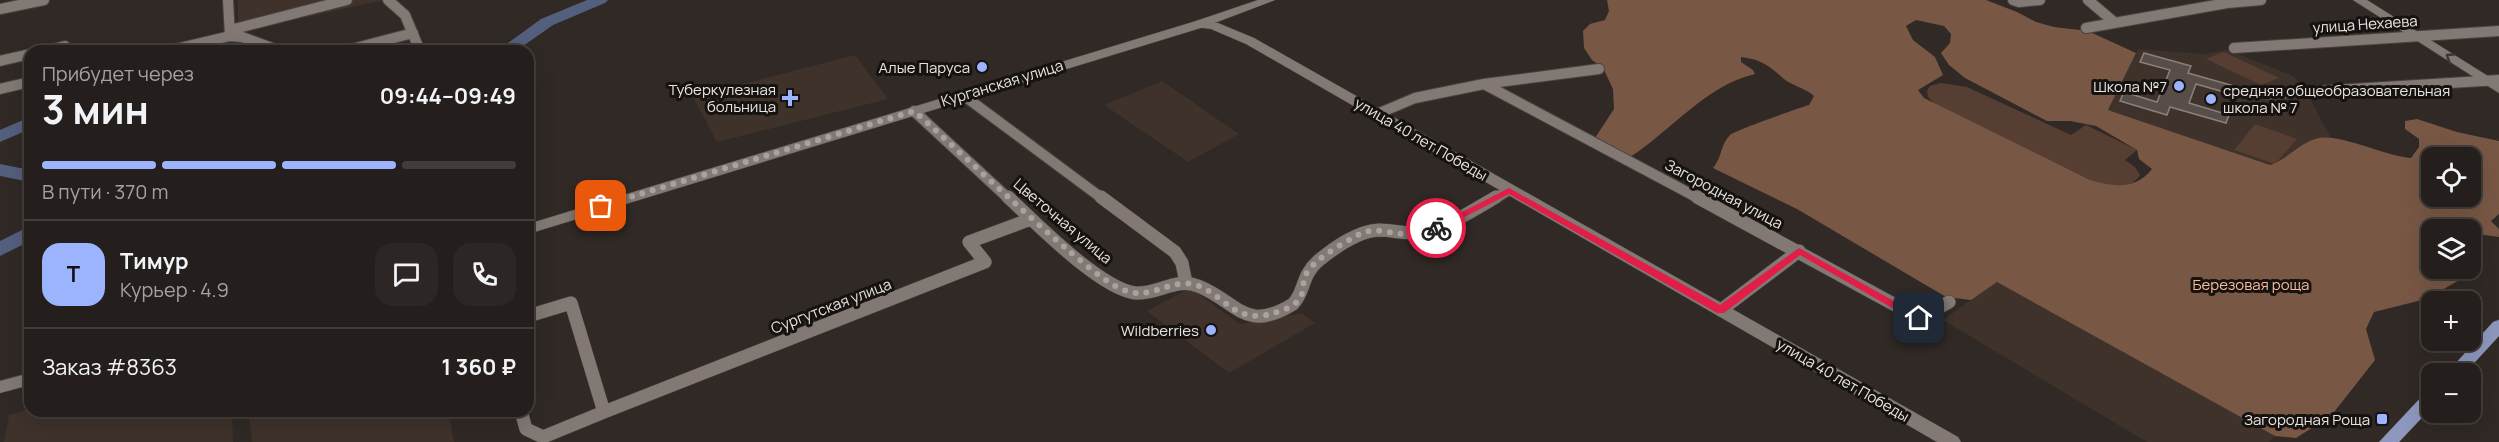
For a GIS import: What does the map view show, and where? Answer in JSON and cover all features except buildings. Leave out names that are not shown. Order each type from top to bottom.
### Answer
[{"type":"main road","points":[[2465,363],[2499,327]]},
{"type":"main road","points":[[2388,442],[2421,408]]},
{"type":"street","points":[[0,9],[44,0]]},
{"type":"street","points":[[228,0],[230,33]]},
{"type":"street","points":[[188,45],[347,0]]},
{"type":"street","points":[[388,0],[396,3],[406,15],[418,45]]},
{"type":"street","name":"Курганская улица","points":[[534,227],[1200,24],[1269,0]]},
{"type":"street","points":[[2013,0],[2040,0]]},
{"type":"street","points":[[2088,0],[2114,22]]},
{"type":"street","points":[[2086,28],[2227,3],[2261,0]]},
{"type":"street","points":[[2359,0],[2414,35],[2493,80],[2499,89]]},
{"type":"street","name":"улица 40 лет Победы","points":[[1200,24],[1214,26],[1250,42],[1952,442]]},
{"type":"street","name":"улица Нехаева","points":[[2234,48],[2499,31]]},
{"type":"street","points":[[230,33],[264,45]]},
{"type":"street","points":[[367,45],[413,33]]},
{"type":"street","points":[[0,60],[24,55]]},
{"type":"street","points":[[1377,114],[1415,98],[1484,84],[1599,69]]},
{"type":"street","points":[[2268,93],[2493,80]]},
{"type":"street","points":[[0,89],[24,83]]},
{"type":"street","name":"Загородная улица","points":[[1484,84],[1799,251],[1919,318],[1949,302]]},
{"type":"street","points":[[963,95],[1175,252],[1182,262],[1186,283],[1200,286],[1227,306],[1245,314],[1261,316],[1276,313],[1296,303],[1301,297],[1302,281],[1315,264],[1361,234],[1371,230],[1408,234],[1442,226],[1509,190]]},
{"type":"street","name":"Цветочная улица","points":[[914,111],[1031,219],[1103,277],[1130,292],[1148,292],[1172,284],[1186,283]]},
{"type":"street","name":"Сургутская улица","points":[[603,412],[713,371],[837,319],[874,307],[985,262],[969,242],[1031,219]]},
{"type":"street","points":[[1721,310],[1799,251]]},
{"type":"street","points":[[523,417],[526,429],[543,437],[603,412],[571,303],[534,314]]},
{"type":"street","points":[[0,387],[24,381]]},
{"type":"shaded area","points":[[238,0],[384,0],[238,32]]},
{"type":"shaded area","name":"средняя общеобразовательная школа № 7","points":[[2138,49],[2203,54],[2228,50],[2293,76],[2304,88],[2331,138],[2276,167],[2108,110]]},
{"type":"shaded area","points":[[2224,52],[2279,78],[2261,85],[2206,59]]},
{"type":"shaded area","name":"Туберкулезная больница","points":[[855,55],[888,99],[717,142],[693,97]]},
{"type":"shaded area","points":[[1162,81],[1239,134],[1188,162],[1104,105]]},
{"type":"shaded area","points":[[1941,83],[1967,87],[2071,135],[2086,125],[2137,150],[2125,160],[2135,167],[2140,175],[2135,181],[2124,186],[2090,180],[1936,105],[1928,97],[1927,91],[1930,86]]},
{"type":"shaded area","points":[[2255,124],[2297,139],[2275,164],[2234,150]]},
{"type":"shaded area","points":[[1996,282],[2275,436],[2269,442],[2147,442],[1943,320]]},
{"type":"shaded area","points":[[1190,288],[1240,324],[1302,313],[1315,323],[1229,373],[1147,311]]},
{"type":"shaded area","points":[[24,411],[24,417],[232,417],[233,442],[4,442],[9,415]]},
{"type":"shaded area","points":[[249,417],[449,417],[454,442],[252,442]]},
{"type":"green space","name":"Березовая роща","points":[[1607,0],[1986,0],[2036,22],[2054,27],[2088,31],[2136,53],[2108,110],[2270,165],[2306,143],[2319,138],[2339,139],[2411,158],[2419,147],[2419,139],[2405,129],[2405,121],[2417,119],[2457,132],[2499,141],[2499,214],[2491,221],[2499,229],[2499,237],[2481,234],[2481,219],[2421,219],[2421,279],[2460,279],[2440,291],[2421,291],[2421,300],[2374,312],[2366,329],[2375,360],[2331,416],[2296,438],[2275,436],[1997,282],[1971,300],[1946,297],[1797,209],[1713,168],[1730,135],[1809,105],[1814,96],[1760,62],[1741,57],[1741,62],[1755,74],[1737,80],[1705,98],[1630,157],[1595,138],[1614,109],[1613,89],[1603,68],[1592,60],[1584,48],[1583,31],[1590,24],[1605,20],[1609,11]],"holes":[[[1916,20],[1944,26],[1951,34],[1950,43],[1941,53],[1949,65],[1965,78],[2047,121],[2070,121],[2096,126],[2137,150],[2139,159],[2152,169],[2139,181],[2131,184],[2116,185],[2090,180],[1924,98],[1918,90],[1943,75],[1935,57],[1913,40],[1906,26]]]},
{"type":"waterway","points":[[514,45],[547,22],[600,0]]},
{"type":"waterway","points":[[0,137],[24,125]]},
{"type":"waterway","points":[[0,170],[24,175]]},
{"type":"waterway","points":[[0,250],[24,236]]},
{"type":"way so far","points":[[601,206],[914,111],[1031,219],[1103,277],[1130,292],[1148,292],[1172,284],[1186,283],[1200,286],[1227,306],[1245,314],[1261,316],[1276,313],[1296,303],[1301,297],[1302,281],[1315,264],[1361,234],[1371,230],[1408,234],[1436,228]]},
{"type":"place","name":"Алые Паруса","points":[[982,67]]},
{"type":"place","name":"Школа №7","points":[[2179,86]]},
{"type":"place","name":"Туберкулезная больница","points":[[790,98]]},
{"type":"place","name":"средняя общеобразовательная школа № 7","points":[[2211,99]]},
{"type":"place","name":"Wildberries","points":[[1211,330]]},
{"type":"place","name":"Загородная Роща","points":[[2382,419]]},
{"type":"route","points":[[1436,228],[1509,190],[1721,310],[1799,251],[1919,318]]}]
